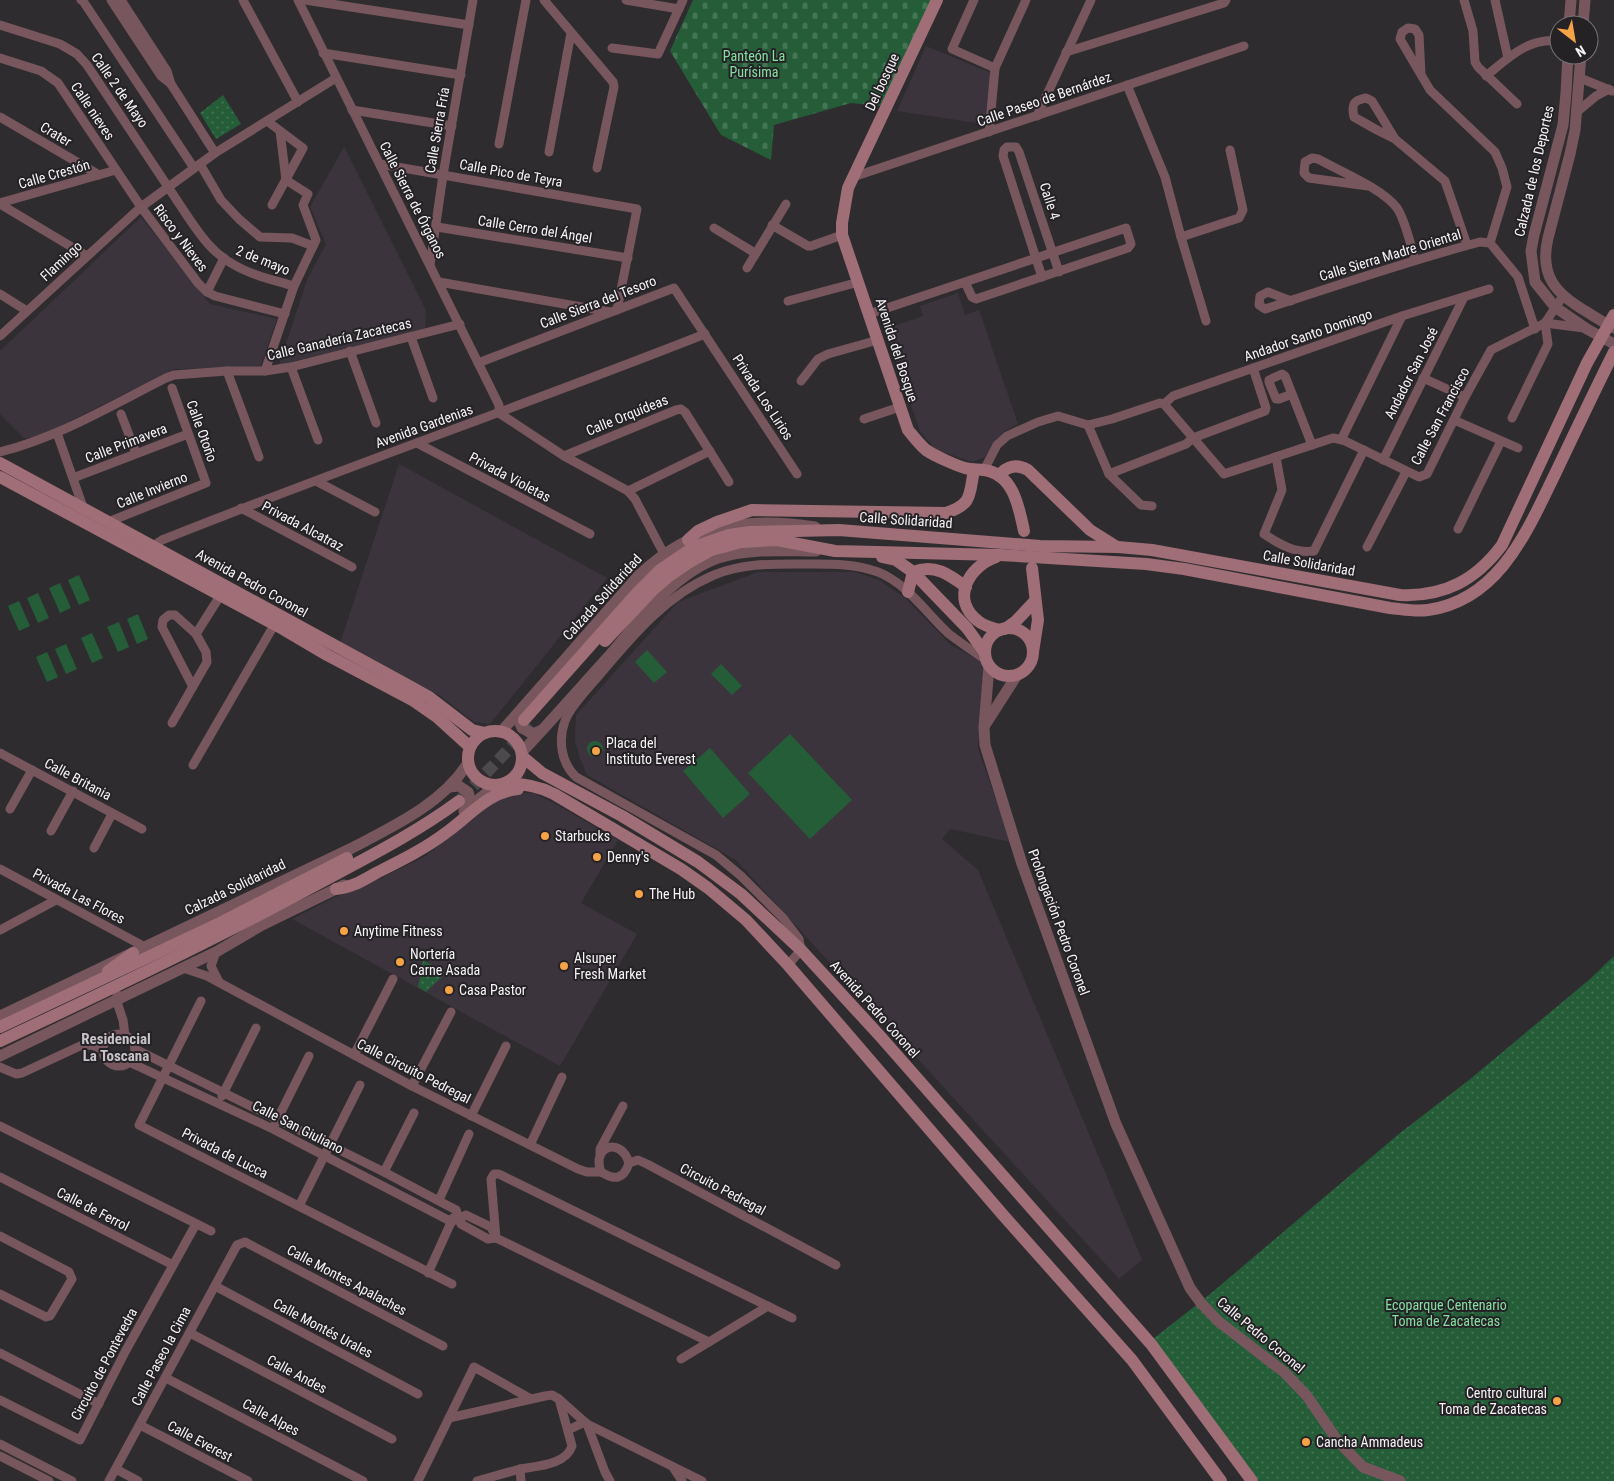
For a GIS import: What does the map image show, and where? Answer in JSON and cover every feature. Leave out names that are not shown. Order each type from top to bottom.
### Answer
[{"type":"main road","name":"Del bosque","points":[[853,177],[937,0]]},
{"type":"main road","name":"Avenida del Bosque","points":[[853,177],[848,188],[842,223],[842,235],[908,430],[926,450],[963,468],[979,470],[999,476]]},
{"type":"main road","name":"Calle Solidaridad","points":[[839,530],[1040,546],[1118,547],[1152,550],[1400,595],[1425,595],[1441,592],[1481,569],[1493,558],[1502,545],[1586,363],[1612,323]]},
{"type":"main road","name":"Calle Solidaridad","points":[[835,551],[1000,555],[1110,561],[1175,568],[1390,608],[1428,610],[1458,601],[1490,581],[1518,547],[1614,352]]},
{"type":"main road","name":"Avenida Pedro Coronel","points":[[0,463],[153,546],[414,701],[437,717],[470,747]]},
{"type":"main road","points":[[1024,531],[1018,503],[1014,494],[1008,484],[999,476],[1002,471],[1011,466],[1023,467],[1028,470],[1090,530],[1118,547]]},
{"type":"main road","points":[[688,540],[698,531],[717,522],[752,510],[946,513],[959,509],[969,497],[971,484],[979,470]]},
{"type":"main road","name":"Avenida Pedro Coronel","points":[[0,478],[220,596],[277,620],[429,697],[472,730],[485,733]]},
{"type":"main road","name":"Calzada Solidaridad","points":[[526,717],[649,580],[689,550],[723,537],[750,532],[839,530]]},
{"type":"main road","name":"Calzada Solidaridad","points":[[526,717],[600,647],[653,590],[679,568],[699,556],[712,550],[741,542],[776,540],[835,551]]},
{"type":"main road","points":[[852,551],[896,560],[913,572],[968,628],[993,671],[1005,676],[1017,675],[1028,667],[1033,655],[1038,620],[1032,568]]},
{"type":"main road","points":[[1000,555],[977,567],[968,580],[966,602],[971,613],[978,621],[989,627],[1002,630],[1016,630],[1027,636],[1033,655]]},
{"type":"main road","points":[[913,572],[925,569],[942,571],[966,587]]},
{"type":"main road","points":[[908,592],[913,572]]},
{"type":"main road","points":[[986,660],[985,646],[988,640],[1016,621],[1035,601]]},
{"type":"main road","points":[[500,785],[512,779],[518,773],[523,754],[516,740],[512,737],[501,732],[492,731],[476,738],[470,747],[468,755],[468,763],[475,777],[481,782],[500,785],[521,783],[545,789],[682,869],[746,920],[788,964],[1003,1214],[1132,1360],[1222,1481]]},
{"type":"main road","name":"Avenida Pedro Coronel","points":[[523,754],[542,773],[682,851],[741,894],[801,950],[880,1036],[1152,1344],[1252,1481]]},
{"type":"main road","points":[[336,889],[350,886],[420,850],[447,832],[490,798],[510,790],[533,790],[543,793],[608,831],[620,832]]},
{"type":"main road","name":"Calzada Solidaridad","points":[[0,1041],[140,982],[243,924],[404,838],[435,819],[458,797]]},
{"type":"main road","name":"Calzada Solidaridad","points":[[0,1027],[218,924],[394,834],[458,797]]},
{"type":"main road","points":[[243,924],[262,925]]},
{"type":"main road","points":[[81,990],[139,950]]},
{"type":"street","points":[[81,0],[221,200],[260,237],[292,238],[312,246],[316,240],[303,204],[308,194],[286,180]]},
{"type":"street","points":[[111,0],[124,13],[167,71],[172,84],[215,153]]},
{"type":"street","points":[[121,0],[124,13]]},
{"type":"street","points":[[243,0],[298,102]]},
{"type":"street","name":"Calle Sierra de Órganos","points":[[298,0],[500,405],[499,413]]},
{"type":"street","points":[[305,0],[469,25]]},
{"type":"street","name":"Calle Sierra Fría","points":[[430,265],[443,175],[473,0]]},
{"type":"street","points":[[499,144],[526,0]]},
{"type":"street","points":[[544,0],[612,82],[614,87],[597,168]]},
{"type":"street","points":[[612,48],[658,54],[681,4],[626,0]]},
{"type":"street","points":[[974,0],[952,49],[995,68]]},
{"type":"street","points":[[989,132],[995,68],[1026,0]]},
{"type":"street","points":[[1037,116],[1091,0]]},
{"type":"street","points":[[1066,52],[1224,3],[1226,0]]},
{"type":"street","points":[[1464,0],[1473,31],[1475,62],[1486,76],[1517,104]]},
{"type":"street","points":[[1495,0],[1508,58]]},
{"type":"street","points":[[1570,15],[1571,0]]},
{"type":"street","points":[[1584,15],[1585,0]]},
{"type":"street","name":"Calle 2 de Mayo","points":[[0,25],[60,44],[77,54],[87,65],[168,187]]},
{"type":"street","points":[[1408,28],[1418,31],[1421,74],[1400,39],[1402,32],[1408,28]]},
{"type":"street","points":[[549,152],[571,33]]},
{"type":"street","points":[[1486,76],[1508,58],[1532,43],[1549,41]]},
{"type":"street","name":"Calle Paseo de Bernárdez","points":[[853,177],[1244,46]]},
{"type":"street","points":[[323,53],[461,75]]},
{"type":"street","name":"Calle nieves","points":[[0,58],[41,71],[58,83],[141,207]]},
{"type":"street","name":"Calzada de los Deportes","points":[[1567,65],[1561,133],[1531,251],[1535,282],[1555,307],[1587,329],[1614,344]]},
{"type":"street","name":"Calzada de los Deportes","points":[[1581,65],[1578,111],[1570,154],[1545,252],[1545,262],[1550,279],[1562,296],[1612,323]]},
{"type":"street","name":"Calzada de los Deportes","points":[[1421,74],[1430,90],[1495,152],[1502,168],[1507,187],[1490,243]]},
{"type":"street","name":"Flamingo","points":[[0,336],[141,207],[215,153],[336,78]]},
{"type":"street","points":[[1580,78],[1612,90]]},
{"type":"street","points":[[1127,85],[1165,177],[1206,321]]},
{"type":"street","points":[[1578,111],[1596,96],[1612,90]]},
{"type":"street","points":[[1566,94],[1579,96]]},
{"type":"street","points":[[1396,139],[1372,101],[1366,98],[1359,99],[1353,105],[1354,117],[1396,139],[1445,181],[1468,245]]},
{"type":"street","points":[[352,110],[452,126]]},
{"type":"street","name":"Crater","points":[[0,117],[99,175]]},
{"type":"street","points":[[267,121],[303,148],[272,206]]},
{"type":"street","points":[[280,131],[286,180]]},
{"type":"street","name":"Calle 4","points":[[1036,258],[1003,156],[1004,150],[1007,147],[1016,148],[1019,152],[1059,272]]},
{"type":"street","points":[[1181,237],[1239,218],[1243,210],[1230,150]]},
{"type":"street","points":[[1368,186],[1309,178],[1304,173],[1305,162],[1312,158],[1318,159],[1368,186],[1384,196],[1397,208],[1415,260]]},
{"type":"street","name":"Calle Pico de Teyra","points":[[380,164],[637,208],[628,258]]},
{"type":"street","name":"Calle Crestón","points":[[0,204],[116,170]]},
{"type":"street","name":"2 de mayo","points":[[168,187],[206,241],[230,263],[249,272],[294,286]]},
{"type":"street","points":[[0,204],[86,256]]},
{"type":"street","points":[[747,268],[786,204]]},
{"type":"street","name":"Risco y Nieves","points":[[141,207],[198,284],[207,292],[215,296],[285,314]]},
{"type":"street","points":[[772,225],[808,246],[842,235]]},
{"type":"street","name":"Calle Cerro del Ángel","points":[[437,227],[628,258]]},
{"type":"street","points":[[714,228],[755,253]]},
{"type":"street","points":[[869,314],[1126,228],[1131,244],[1128,248],[976,299],[972,297],[965,282]]},
{"type":"street","name":"Calle Sierra Madre Oriental","points":[[1291,301],[1415,260],[1480,242],[1490,243]]},
{"type":"street","points":[[1490,243],[1518,277],[1535,328]]},
{"type":"street","name":"2 de mayo","points":[[265,371],[294,286],[312,246]]},
{"type":"street","points":[[207,292],[224,258]]},
{"type":"street","points":[[439,282],[614,311],[628,258]]},
{"type":"street","points":[[1036,258],[1042,277]]},
{"type":"street","points":[[788,301],[859,282]]},
{"type":"street","name":"Calle Sierra del Tesoro","points":[[478,362],[674,288],[706,334]]},
{"type":"street","name":"Andador Santo Domingo","points":[[1164,404],[1173,396],[1402,316],[1490,289]]},
{"type":"street","points":[[0,294],[27,311]]},
{"type":"street","points":[[1512,418],[1548,344],[1545,323],[1562,296]]},
{"type":"street","name":"Andador San José","points":[[1382,460],[1464,297]]},
{"type":"street","points":[[979,470],[997,445],[1007,436],[1038,422],[1058,416],[1088,425],[1160,403],[1164,404],[1224,474],[1333,438],[1341,440],[1402,316]]},
{"type":"street","points":[[1545,323],[1587,329]]},
{"type":"street","name":"Calle San Francisco","points":[[1341,440],[1406,472],[1420,477],[1427,474],[1465,397],[1491,350],[1545,323]]},
{"type":"street","name":"Calle Ganadería Zacatecas","points":[[0,452],[28,445],[57,433],[166,378],[227,371],[265,371],[460,324]]},
{"type":"street","name":"Avenida Gardenias","points":[[153,546],[162,540],[241,508],[706,334]]},
{"type":"street","name":"Privada Los Lirios","points":[[706,334],[797,474]]},
{"type":"street","points":[[411,337],[433,398]]},
{"type":"street","points":[[800,380],[818,359],[828,354],[878,340]]},
{"type":"street","points":[[350,351],[376,423]]},
{"type":"street","points":[[291,366],[318,440]]},
{"type":"street","points":[[1109,474],[1186,444],[1193,438],[1264,411],[1266,408],[1253,368]]},
{"type":"street","points":[[227,371],[259,457]]},
{"type":"street","points":[[1292,394],[1276,399],[1269,380],[1282,374],[1285,376],[1312,445]]},
{"type":"street","points":[[1423,378],[1465,397]]},
{"type":"street","name":"Calle Otoño","points":[[172,388],[206,483]]},
{"type":"street","points":[[864,419],[900,407]]},
{"type":"street","name":"Calle Orquídeas","points":[[564,456],[681,409],[685,412],[729,482]]},
{"type":"street","points":[[499,413],[564,456],[628,491],[635,499],[664,554]]},
{"type":"street","points":[[121,414],[136,453]]},
{"type":"street","points":[[1454,420],[1518,448]]},
{"type":"street","points":[[1088,425],[1109,474],[1141,505],[1152,506]]},
{"type":"street","points":[[57,433],[84,509],[84,522]]},
{"type":"street","name":"Calle Primavera","points":[[73,478],[188,434]]},
{"type":"street","points":[[1458,529],[1501,441]]},
{"type":"street","name":"Privada Violetas","points":[[417,443],[590,534]]},
{"type":"street","points":[[1276,457],[1282,490],[1264,534],[1284,546],[1308,552],[1314,551],[1364,450]]},
{"type":"street","points":[[628,491],[710,451]]},
{"type":"street","points":[[1367,547],[1406,472]]},
{"type":"street","points":[[316,481],[375,512]]},
{"type":"street","name":"Calle Invierno","points":[[108,522],[206,483]]},
{"type":"street","name":"Privada Alcatraz","points":[[241,508],[352,567]]},
{"type":"street","name":"Calzada Solidaridad","points":[[501,732],[526,717],[639,575],[664,554],[688,540],[719,528],[754,522],[791,523],[839,530]]},
{"type":"street","points":[[523,754],[662,597],[681,579],[699,567],[730,555],[756,551],[835,551]]},
{"type":"street","points":[[788,964],[801,950],[799,939],[783,918],[741,876],[716,856],[576,777],[569,770],[564,761],[561,741],[561,732],[566,719],[588,688],[648,620],[665,604],[683,591],[714,575],[733,568],[762,564],[837,564],[879,572],[908,592],[949,634],[986,660]]},
{"type":"street","points":[[196,634],[220,596]]},
{"type":"street","points":[[172,723],[193,687],[207,662],[206,652],[196,634],[176,615],[169,615],[163,620],[162,627],[193,687]]},
{"type":"street","points":[[194,765],[277,620]]},
{"type":"street","name":"Prolongación Pedro Coronel","points":[[986,660],[985,745],[1022,864],[1116,1124]]},
{"type":"street","points":[[984,727],[1017,675]]},
{"type":"street","points":[[526,717],[518,719],[519,724],[533,734],[538,733],[547,726]]},
{"type":"street","name":"Calle Britania","points":[[0,753],[142,829]]},
{"type":"street","name":"Calzada Solidaridad","points":[[140,982],[183,968],[216,952],[262,925],[336,889],[427,840],[458,797],[459,777],[468,763]]},
{"type":"street","points":[[10,809],[32,770]]},
{"type":"street","name":"Calzada Solidaridad","points":[[0,1016],[352,848],[395,825],[428,804],[500,785]]},
{"type":"street","points":[[51,830],[73,791]]},
{"type":"street","points":[[94,848],[112,814]]},
{"type":"street","points":[[640,844],[648,843],[676,860],[682,859],[682,851]]},
{"type":"street","name":"Privada Las Flores","points":[[0,869],[139,950]]},
{"type":"street","points":[[0,930],[56,900]]},
{"type":"street","points":[[216,952],[211,966],[219,982]]},
{"type":"street","points":[[183,968],[196,971],[219,982]]},
{"type":"street","points":[[354,1055],[393,979]]},
{"type":"street","name":"Calle Circuito Pedregal","points":[[219,982],[471,1116],[578,1169],[587,1172],[601,1172]]},
{"type":"street","points":[[0,1056],[117,993],[125,1035]]},
{"type":"street","points":[[162,1077],[202,1000]]},
{"type":"street","points":[[412,1086],[451,1012]]},
{"type":"street","points":[[218,1103],[256,1028]]},
{"type":"street","points":[[117,1034],[125,1035],[132,1041],[135,1049],[134,1056],[129,1062],[121,1066],[112,1065],[105,1059],[103,1050],[105,1043],[110,1037],[117,1034]]},
{"type":"street","points":[[0,1067],[16,1074],[80,1046],[92,1045],[103,1050]]},
{"type":"street","points":[[471,1116],[506,1046]]},
{"type":"street","name":"Calle San Giuliano","points":[[135,1049],[439,1200],[456,1217]]},
{"type":"street","points":[[274,1129],[309,1056]]},
{"type":"street","name":"Calle San Giuliano","points":[[129,1062],[274,1129],[324,1156],[456,1217]]},
{"type":"street","name":"Privada de Lucca","points":[[162,1077],[138,1125],[452,1284]]},
{"type":"street","points":[[530,1145],[562,1077]]},
{"type":"street","points":[[299,1206],[360,1085]]},
{"type":"street","points":[[600,1153],[608,1147],[618,1147],[626,1153],[629,1163],[626,1172],[618,1177],[609,1178],[601,1172],[598,1163],[600,1149],[623,1106]]},
{"type":"street","points":[[384,1172],[414,1113]]},
{"type":"street","name":"Calle Pedro Coronel","points":[[1116,1124],[1190,1288],[1201,1304],[1218,1321],[1284,1372],[1307,1396],[1337,1440],[1363,1467],[1400,1481]]},
{"type":"street","points":[[0,1126],[210,1230]]},
{"type":"street","points":[[439,1200],[469,1134]]},
{"type":"street","name":"Circuito Pedregal","points":[[629,1163],[638,1160],[648,1164],[836,1265]]},
{"type":"street","points":[[496,1238],[492,1179],[494,1174],[499,1174],[792,1318]]},
{"type":"street","name":"Calle de Ferrol","points":[[0,1177],[173,1265]]},
{"type":"street","points":[[456,1217],[460,1224],[488,1239],[496,1238],[709,1342]]},
{"type":"street","points":[[428,1273],[456,1217]]},
{"type":"street","name":"Circuito de Pontevedra","points":[[0,1400],[80,1440],[196,1224]]},
{"type":"street","points":[[0,1236],[69,1272],[72,1279],[50,1316],[46,1316],[0,1294]]},
{"type":"street","name":"Calle Montes Apalaches","points":[[237,1245],[245,1242],[443,1346]]},
{"type":"street","name":"Calle Paseo la Cima","points":[[109,1481],[237,1245]]},
{"type":"street","name":"Calle Montés Urales","points":[[215,1286],[418,1394]]},
{"type":"street","points":[[682,1360],[768,1306]]},
{"type":"street","name":"Calle Andes","points":[[190,1333],[392,1439]]},
{"type":"street","points":[[0,1353],[99,1404]]},
{"type":"street","points":[[418,1481],[474,1367],[531,1399]]},
{"type":"street","name":"Calle Alpes","points":[[166,1378],[363,1481]]},
{"type":"street","points":[[449,1418],[552,1395],[586,1423],[702,1481]]},
{"type":"street","points":[[477,1481],[561,1460],[570,1453],[572,1446],[558,1399]]},
{"type":"street","points":[[568,1430],[586,1423]]},
{"type":"street","points":[[586,1423],[610,1481]]},
{"type":"street","name":"Calle Everest","points":[[140,1424],[248,1481]]},
{"type":"street","points":[[0,1444],[72,1481]]},
{"type":"street","points":[[0,1456],[48,1481]]},
{"type":"street","points":[[673,1467],[682,1481]]},
{"type":"street","points":[[116,1469],[138,1481]]},
{"type":"street","points":[[520,1469],[521,1481]]},
{"type":"shaded area","points":[[926,46],[991,73],[984,124],[897,111]]},
{"type":"shaded area","points":[[344,147],[426,311],[425,329],[279,365],[307,280],[326,244],[310,207]]},
{"type":"shaded area","points":[[141,217],[210,304],[277,319],[260,368],[174,369],[36,438],[24,438],[0,414],[0,351]]},
{"type":"shaded area","points":[[958,293],[965,315],[979,310],[1018,424],[1006,430],[992,445],[985,457],[972,462],[935,449],[920,431],[885,329],[923,316],[920,306]]},
{"type":"shaded area","points":[[399,464],[607,578],[490,724],[474,722],[439,695],[340,643]]},
{"type":"shaded area","points":[[758,572],[855,572],[879,580],[905,598],[951,645],[980,661],[985,668],[978,749],[1011,842],[950,829],[942,839],[978,870],[1142,1260],[1119,1279],[736,860],[587,775],[575,742],[576,715],[678,602]]},
{"type":"shaded area","points":[[517,793],[533,793],[618,840],[581,903],[637,934],[560,1066],[292,919],[424,857],[501,797]]},
{"type":"green space","name":"Panteón La Purísima","points":[[693,0],[931,0],[883,106],[851,103],[774,125],[771,160],[721,135],[670,51]]},
{"type":"green space","points":[[223,95],[241,124],[216,139],[200,113]]},
{"type":"green space","points":[[79,575],[90,600],[79,605],[68,580]]},
{"type":"green space","points":[[60,583],[71,608],[60,613],[49,588]]},
{"type":"green space","points":[[38,593],[49,618],[38,623],[27,598]]},
{"type":"green space","points":[[19,601],[30,626],[19,631],[8,606]]},
{"type":"green space","points":[[138,614],[148,639],[137,644],[127,619]]},
{"type":"green space","points":[[119,622],[129,647],[118,652],[107,627]]},
{"type":"green space","points":[[92,633],[103,658],[92,663],[81,638]]},
{"type":"green space","points":[[66,644],[77,669],[66,674],[55,649]]},
{"type":"green space","points":[[647,650],[667,672],[654,683],[635,662]]},
{"type":"green space","points":[[47,652],[58,677],[47,682],[36,657]]},
{"type":"green space","points":[[721,664],[742,686],[732,695],[711,674]]},
{"type":"green space","points":[[790,734],[852,800],[810,839],[748,773]]},
{"type":"green space","points":[[595,741],[601,743],[603,749],[601,755],[595,757],[589,755],[587,749],[589,743]]},
{"type":"green space","points":[[710,748],[750,794],[723,818],[683,771]]},
{"type":"green space","name":"Ecoparque Centenario Toma de Zacatecas","points":[[1614,956],[1614,1481],[1259,1481],[1153,1339],[1209,1295],[1400,1133],[1469,1080],[1590,979]]},
{"type":"green space","points":[[423,960],[446,973],[426,992],[418,987]]},
{"type":"tunnel","points":[[461,799],[532,725]]},
{"type":"place","name":"Placa del Instituto Everest","points":[[596,751]]},
{"type":"place","name":"Starbucks","points":[[545,836]]},
{"type":"place","name":"Denny's","points":[[597,857]]},
{"type":"place","name":"The Hub","points":[[639,894]]},
{"type":"place","name":"Anytime Fitness","points":[[344,931]]},
{"type":"place","name":"Nortería Carne Asada","points":[[400,962]]},
{"type":"place","name":"Alsuper Fresh Market","points":[[564,966]]},
{"type":"place","name":"Casa Pastor","points":[[449,990]]},
{"type":"place","name":"Centro cultural Toma de Zacatecas","points":[[1557,1401]]},
{"type":"place","name":"Cancha Ammadeus","points":[[1306,1442]]},
{"type":"district","name":"Residencial La Toscana","points":[[116,1048]]}]
